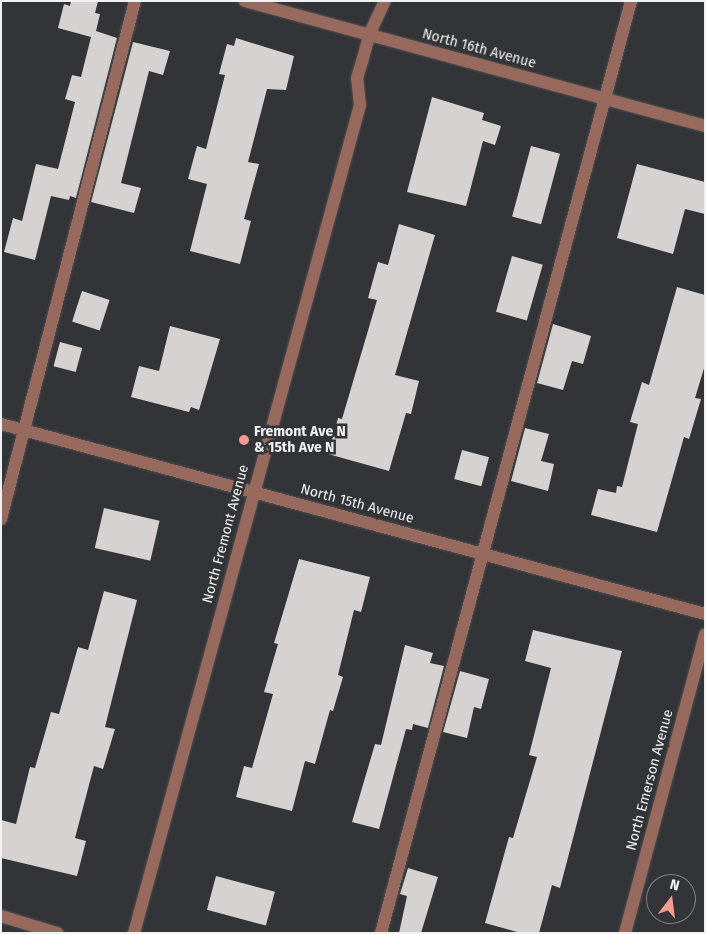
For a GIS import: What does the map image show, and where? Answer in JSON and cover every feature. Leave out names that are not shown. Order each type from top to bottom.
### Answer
[{"type":"street","points":[[1,519],[135,1]]},
{"type":"street","name":"North 16th Avenue","points":[[245,1],[705,126]]},
{"type":"street","name":"North Fremont Avenue","points":[[134,933],[252,494],[360,105],[358,78],[369,35],[385,1]]},
{"type":"street","points":[[381,933],[481,553],[631,1]]},
{"type":"street","name":"North 15th Avenue","points":[[1,424],[252,494],[481,553],[705,614]]},
{"type":"street","name":"North Emerson Avenue","points":[[625,933],[705,636]]},
{"type":"street","points":[[1,916],[57,933]]},
{"type":"building","points":[[71,1],[98,1],[95,13],[100,14],[96,31],[117,38],[76,198],[70,196],[69,200],[51,196],[35,260],[4,252],[13,218],[22,221],[36,164],[58,169],[75,102],[65,99],[72,75],[81,77],[91,37],[58,28],[64,4],[70,6]]},
{"type":"building","points":[[236,38],[294,56],[286,90],[267,89],[248,162],[259,164],[244,219],[251,221],[240,264],[190,251],[207,184],[188,179],[197,146],[206,149],[225,75],[219,74],[227,44],[234,46]]},
{"type":"building","points":[[133,42],[170,51],[163,75],[149,71],[121,183],[141,188],[134,213],[91,202]]},
{"type":"building","points":[[432,97],[484,113],[482,120],[501,126],[495,145],[483,141],[466,206],[407,192]]},
{"type":"building","points":[[531,146],[560,154],[541,224],[512,217]]},
{"type":"building","points":[[637,164],[705,182],[705,214],[685,209],[673,254],[617,238]]},
{"type":"building","points":[[399,224],[435,235],[395,375],[419,381],[411,414],[406,413],[389,471],[328,454],[338,418],[342,419],[377,300],[368,298],[378,262],[388,265]]},
{"type":"building","points":[[512,256],[543,265],[527,321],[496,312]]},
{"type":"building","points":[[677,287],[705,295],[705,365],[695,398],[701,399],[689,439],[684,437],[657,532],[591,515],[598,489],[616,493],[617,486],[622,487],[638,424],[630,422],[642,382],[649,385]]},
{"type":"building","points":[[82,291],[110,300],[100,330],[72,321]]},
{"type":"building","points":[[553,324],[591,336],[583,364],[572,361],[563,390],[537,383]]},
{"type":"building","points":[[170,326],[220,339],[199,410],[191,407],[189,412],[131,397],[139,366],[159,371]]},
{"type":"building","points":[[60,342],[82,348],[76,372],[54,366]]},
{"type":"building","points":[[525,428],[549,434],[541,461],[554,464],[548,491],[511,481]]},
{"type":"building","points":[[462,450],[489,457],[481,486],[454,479]]},
{"type":"building","points":[[104,508],[160,521],[150,561],[95,548]]},
{"type":"building","points":[[299,559],[370,577],[361,612],[354,610],[338,675],[343,677],[333,711],[330,710],[315,764],[305,761],[292,811],[236,797],[244,766],[252,768],[273,694],[264,692],[278,644],[274,643]]},
{"type":"building","points":[[104,591],[137,600],[105,727],[115,729],[103,769],[94,766],[75,838],[86,841],[77,876],[1,858],[1,820],[16,824],[30,767],[35,768],[51,712],[59,714],[78,647],[88,650]]},
{"type":"building","points":[[533,630],[622,651],[560,888],[552,885],[539,933],[521,933],[485,923],[509,837],[513,838],[537,757],[529,755],[551,668],[525,661]]},
{"type":"building","points":[[405,645],[433,653],[430,663],[444,666],[428,728],[413,724],[412,730],[406,729],[379,829],[352,822],[375,744],[381,745]]},
{"type":"building","points":[[460,671],[489,679],[481,709],[474,707],[467,738],[443,732]]},
{"type":"building","points":[[408,868],[438,877],[421,933],[399,933],[407,896],[400,894]]},
{"type":"building","points":[[216,876],[275,892],[266,926],[207,910]]},
{"type":"place","name":"Fremont Ave N & 15th Ave N","points":[[244,440]]}]
